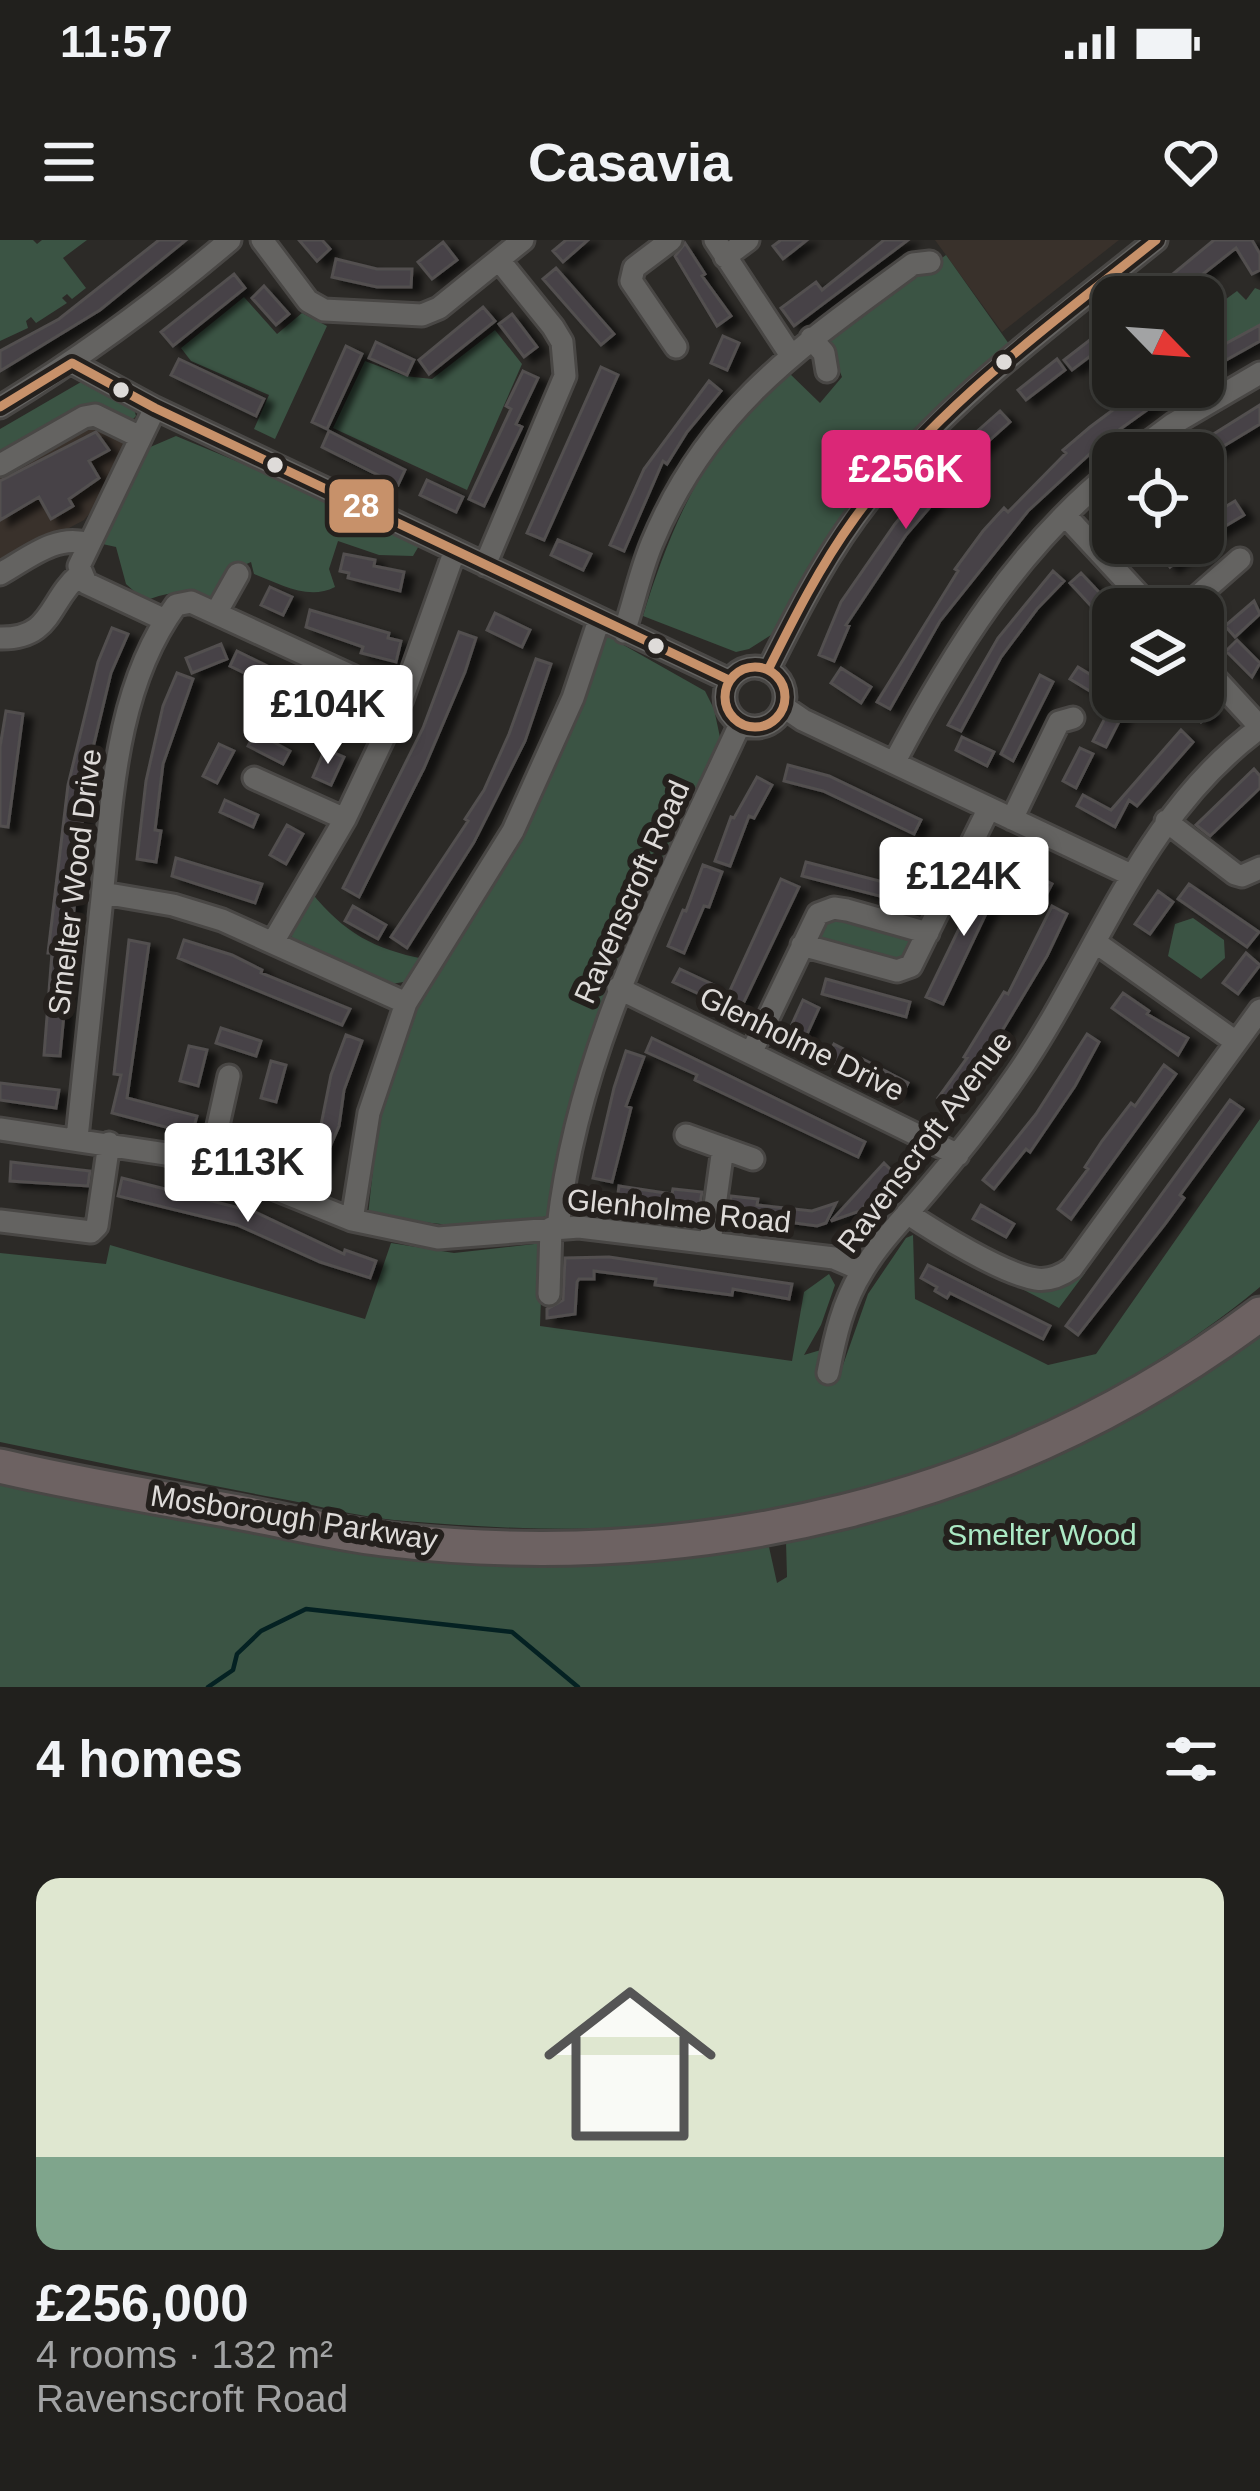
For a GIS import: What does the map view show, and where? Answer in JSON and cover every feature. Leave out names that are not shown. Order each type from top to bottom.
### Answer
[{"type":"highway","name":"Mosborough Parkway","points":[[0,1466],[383,1539],[540,1548],[753,1534],[874,1504],[997,1462],[1082,1425],[1162,1381],[1260,1313]]},
{"type":"street","points":[[0,407],[72,363],[230,240]]},
{"type":"street","points":[[262,240],[308,301],[337,314],[431,313],[523,240]]},
{"type":"street","points":[[670,240],[634,268],[631,281],[676,346]]},
{"type":"street","points":[[748,240],[720,249],[790,354]]},
{"type":"street","points":[[768,670],[814,581],[869,499],[920,441],[989,372],[1156,240]]},
{"type":"street","points":[[485,565],[565,376],[562,342],[499,260]]},
{"type":"street","points":[[624,632],[651,546],[676,492],[741,402],[811,338],[913,264],[930,262]]},
{"type":"street","points":[[811,338],[824,353],[827,371]]},
{"type":"street","points":[[72,363],[155,408],[729,680]]},
{"type":"street","points":[[1164,432],[1260,373]]},
{"type":"street","points":[[0,638],[31,634],[80,574],[155,408]]},
{"type":"street","points":[[0,465],[84,417],[95,415],[140,437]]},
{"type":"street","points":[[895,761],[999,588],[1092,490]]},
{"type":"street","points":[[1065,515],[1133,588]]},
{"type":"street","points":[[0,574],[70,539],[93,550]]},
{"type":"street","points":[[273,942],[346,819],[402,699],[455,550]]},
{"type":"street","points":[[1207,588],[1240,559]]},
{"type":"street","points":[[80,574],[96,590],[165,620],[184,602],[216,613],[402,699]]},
{"type":"street","points":[[216,613],[238,574]]},
{"type":"street","name":"Smelter Wood Drive","points":[[76,1138],[114,778],[134,691],[165,620]]},
{"type":"street","points":[[352,1220],[369,1113],[406,1003],[513,831],[574,698],[599,620]]},
{"type":"street","points":[[748,668],[768,670],[783,686],[784,707],[768,725],[740,724],[725,706],[729,680],[748,668]]},
{"type":"street","points":[[1224,688],[1260,728]]},
{"type":"street","points":[[784,707],[1131,875]]},
{"type":"street","points":[[1012,819],[1059,722],[1073,718]]},
{"type":"street","name":"Ravenscroft Road","points":[[549,1294],[555,1227],[584,1098],[618,988],[740,724]]},
{"type":"street","name":"Ravenscroft Avenue","points":[[828,1373],[841,1317],[862,1270],[958,1155],[1039,1042],[1166,821],[1230,749],[1260,728]]},
{"type":"street","points":[[254,778],[346,819]]},
{"type":"street","points":[[802,945],[897,971],[911,965],[989,808]]},
{"type":"street","points":[[1166,821],[1234,874],[1242,876],[1260,868]]},
{"type":"street","points":[[103,893],[173,905],[222,920],[406,1003]]},
{"type":"street","points":[[752,1051],[818,914],[834,908],[928,933]]},
{"type":"street","points":[[1096,942],[1236,1042]]},
{"type":"street","name":"Glenholme Drive","points":[[618,988],[958,1155]]},
{"type":"street","points":[[907,1214],[1024,1276],[1040,1280],[1062,1275],[1072,1268],[1260,1010]]},
{"type":"street","points":[[209,1166],[229,1076]]},
{"type":"street","name":"Glenholme Road","points":[[0,1129],[109,1143],[209,1166],[352,1220],[438,1238],[480,1238],[555,1227],[834,1258],[862,1270]]},
{"type":"street","points":[[686,1136],[753,1159]]},
{"type":"street","points":[[0,1221],[91,1232],[97,1226],[109,1143]]},
{"type":"street","points":[[710,1242],[723,1148]]},
{"type":"shaded area","points":[[935,240],[1119,240],[1002,332]]},
{"type":"shaded area","points":[[84,408],[131,421],[136,416],[95,507],[84,520],[0,565],[0,456]]},
{"type":"green space","points":[[0,240],[37,244],[87,240],[63,258],[86,288],[72,299],[67,294],[62,298],[67,303],[36,323],[31,317],[26,321],[28,328],[0,341]]},
{"type":"green space","points":[[946,255],[1009,344],[940,409],[863,495],[771,635],[736,652],[643,616],[684,507],[727,437],[788,372],[820,403],[842,377],[828,341]]},
{"type":"green space","points":[[1255,288],[1260,290],[1260,324],[1224,344],[1224,301],[1237,291],[1246,300]]},
{"type":"green space","points":[[244,297],[277,334],[302,313],[327,326],[275,439],[254,429],[269,395],[191,361],[181,348]]},
{"type":"green space","points":[[495,330],[522,364],[467,490],[333,428],[365,361],[405,376],[432,379]]},
{"type":"green space","points":[[81,382],[134,409],[136,416],[131,421],[98,409],[0,456],[0,429]]},
{"type":"green space","points":[[176,436],[420,544],[413,556],[379,555],[338,541],[329,569],[335,587],[325,591],[284,586],[254,574],[251,562],[240,567],[215,601],[180,593],[145,601],[126,584],[116,547],[98,543],[148,448]]},
{"type":"green space","points":[[604,634],[705,691],[721,742],[633,934],[549,1216],[477,1228],[368,1216],[380,1103],[411,1008]]},
{"type":"green space","points":[[311,892],[361,937],[424,959],[409,981],[386,985],[297,944],[287,930]]},
{"type":"green space","points":[[828,915],[913,940],[903,965],[818,938]]},
{"type":"green space","points":[[1193,918],[1224,940],[1225,958],[1201,979],[1168,956],[1175,924]]},
{"type":"green space","points":[[1260,1119],[1260,1287],[1207,1328],[1090,1399],[963,1457],[832,1498],[721,1519],[628,1528],[440,1524],[365,1516],[0,1442],[0,1253],[106,1264],[110,1245],[365,1319],[391,1243],[454,1253],[543,1243],[540,1326],[792,1361],[804,1292],[829,1274],[835,1285],[804,1355],[824,1349],[820,1381],[837,1382],[868,1294],[906,1238],[913,1235],[915,1299],[1048,1365],[1096,1354]]},
{"type":"green space","points":[[1080,1269],[1085,1273],[1059,1308],[1020,1288],[1024,1282]]},
{"type":"green space","name":"Smelter Wood","points":[[1260,1329],[1260,1687],[0,1687],[0,1477],[336,1543],[367,1555],[562,1566],[769,1547],[777,1583],[787,1577],[786,1542],[958,1494],[1058,1456],[1137,1414]]},
{"type":"building","points":[[159,240],[186,240],[100,310],[0,371],[0,351],[59,319]]},
{"type":"building","points":[[299,240],[322,240],[330,249],[317,261]]},
{"type":"building","points":[[566,240],[588,240],[563,262],[553,251]]},
{"type":"building","points":[[781,240],[807,240],[783,259],[773,246]]},
{"type":"building","points":[[884,240],[908,240],[794,326],[781,308],[816,282],[822,290]]},
{"type":"building","points":[[1214,240],[1252,240],[1260,254],[1260,270],[1252,274],[1236,248],[1201,276],[1170,276]]},
{"type":"building","points":[[443,242],[457,260],[432,279],[418,262]]},
{"type":"building","points":[[685,243],[731,316],[717,326],[675,256]]},
{"type":"building","points":[[336,259],[377,269],[412,269],[411,287],[377,287],[332,277]]},
{"type":"building","points":[[556,268],[614,334],[601,345],[543,279]]},
{"type":"building","points":[[234,274],[245,288],[173,346],[161,332]]},
{"type":"building","points":[[264,286],[289,314],[276,325],[252,298]]},
{"type":"building","points":[[483,307],[495,321],[429,374],[419,360]]},
{"type":"building","points":[[512,314],[537,347],[524,357],[499,324]]},
{"type":"building","points":[[1260,325],[1260,341],[1224,361],[1224,345]]},
{"type":"building","points":[[723,336],[739,343],[727,370],[711,363]]},
{"type":"building","points":[[1092,338],[1092,355],[1072,370],[1064,360]]},
{"type":"building","points":[[376,342],[414,360],[407,375],[369,358]]},
{"type":"building","points":[[346,346],[362,354],[327,429],[312,422]]},
{"type":"building","points":[[179,359],[264,399],[256,416],[171,375]]},
{"type":"building","points":[[1057,359],[1065,370],[1026,400],[1018,390]]},
{"type":"building","points":[[601,367],[618,375],[544,540],[527,533]]},
{"type":"building","points":[[523,371],[538,378],[516,424],[522,427],[484,506],[469,499],[511,409],[506,406]]},
{"type":"building","points":[[709,381],[721,391],[667,464],[663,461],[624,551],[610,545],[644,469]]},
{"type":"building","points":[[1260,405],[1260,424],[1224,446],[1224,432],[1217,432]]},
{"type":"building","points":[[1116,408],[1150,408],[1116,432],[1092,432],[1092,452],[1028,511],[940,621],[890,709],[877,702],[955,569],[983,531],[1004,508],[1008,512],[1090,427]]},
{"type":"building","points":[[1000,411],[1010,422],[981,448],[906,535],[846,625],[834,661],[819,655],[841,602],[895,524],[964,443]]},
{"type":"building","points":[[329,431],[405,470],[398,485],[322,447]]},
{"type":"building","points":[[96,432],[109,450],[89,461],[99,478],[69,499],[73,506],[51,519],[39,497],[0,520],[0,481]]},
{"type":"building","points":[[427,480],[463,497],[456,512],[420,495]]},
{"type":"building","points":[[1235,501],[1244,515],[1224,527],[1224,508]]},
{"type":"building","points":[[558,540],[591,554],[583,570],[551,555]]},
{"type":"building","points":[[344,554],[404,572],[400,591],[348,578],[349,573],[340,571]]},
{"type":"building","points":[[1053,571],[1064,581],[1001,657],[961,731],[948,725],[998,638]]},
{"type":"building","points":[[1081,573],[1095,588],[1092,607],[1070,583]]},
{"type":"building","points":[[270,587],[292,597],[283,615],[261,605]]},
{"type":"building","points":[[1254,601],[1260,614],[1235,637],[1225,626]]},
{"type":"building","points":[[310,610],[389,633],[388,638],[401,641],[396,662],[361,653],[363,647],[306,627]]},
{"type":"building","points":[[495,613],[530,630],[522,647],[487,630]]},
{"type":"building","points":[[112,628],[128,634],[111,673],[87,773],[60,1056],[44,1055],[52,953],[48,953],[68,785],[98,662]]},
{"type":"building","points":[[459,632],[476,638],[465,672],[424,768],[359,897],[343,888],[423,728]]},
{"type":"building","points":[[1237,640],[1260,663],[1252,677],[1226,651]]},
{"type":"building","points":[[221,644],[227,659],[192,673],[186,658]]},
{"type":"building","points":[[237,651],[363,713],[356,727],[230,666]]},
{"type":"building","points":[[536,659],[551,664],[525,741],[474,842],[407,948],[391,937],[468,821],[509,734]]},
{"type":"building","points":[[1078,667],[1092,675],[1092,692],[1070,679]]},
{"type":"building","points":[[841,668],[871,687],[861,703],[831,683]]},
{"type":"building","points":[[177,673],[193,679],[163,764],[156,862],[137,859],[146,781],[163,706]]},
{"type":"building","points":[[1040,675],[1053,682],[1013,761],[1001,754]]},
{"type":"building","points":[[6,711],[23,714],[8,827],[0,826],[0,747]]},
{"type":"building","points":[[1104,720],[1120,720],[1106,747],[1093,741]]},
{"type":"building","points":[[1181,730],[1193,742],[1137,806],[1129,800],[1115,827],[1077,806],[1083,795],[1111,810]]},
{"type":"building","points":[[255,732],[290,751],[283,764],[248,746]]},
{"type":"building","points":[[962,737],[994,752],[987,766],[956,750]]},
{"type":"building","points":[[219,744],[234,751],[217,783],[203,776]]},
{"type":"building","points":[[1080,748],[1093,754],[1076,788],[1063,781]]},
{"type":"building","points":[[325,749],[344,757],[331,785],[313,777]]},
{"type":"building","points":[[788,765],[829,776],[921,820],[914,834],[823,791],[784,781]]},
{"type":"building","points":[[1254,769],[1260,776],[1260,788],[1210,836],[1196,825]]},
{"type":"building","points":[[757,777],[772,785],[754,818],[749,816],[730,866],[715,861],[731,817]]},
{"type":"building","points":[[225,800],[258,815],[253,827],[220,812]]},
{"type":"building","points":[[287,825],[303,834],[286,864],[270,855]]},
{"type":"building","points":[[917,846],[935,854],[921,884],[903,875]]},
{"type":"building","points":[[176,858],[262,884],[255,903],[172,876]]},
{"type":"building","points":[[806,862],[895,885],[891,899],[802,876]]},
{"type":"building","points":[[703,865],[722,872],[684,953],[668,946]]},
{"type":"building","points":[[1019,867],[1052,884],[1044,899],[1011,882]]},
{"type":"building","points":[[986,873],[1002,880],[943,1004],[926,997]]},
{"type":"building","points":[[781,879],[799,887],[743,1004],[727,997]]},
{"type":"building","points":[[1189,884],[1259,932],[1247,947],[1178,899]]},
{"type":"building","points":[[1158,891],[1173,902],[1150,934],[1135,924]]},
{"type":"building","points":[[353,906],[386,925],[378,939],[345,921]]},
{"type":"building","points":[[1052,906],[1067,914],[1047,956],[981,1066],[948,1106],[938,1098],[1004,992],[1008,994]]},
{"type":"building","points":[[129,940],[149,944],[127,1098],[197,1116],[192,1134],[112,1113],[121,1075],[114,1074]]},
{"type":"building","points":[[184,940],[232,955],[261,973],[350,1009],[342,1025],[178,958]]},
{"type":"building","points":[[1246,953],[1260,965],[1238,994],[1223,983]]},
{"type":"building","points":[[680,969],[714,985],[708,998],[673,982]]},
{"type":"building","points":[[826,979],[910,1002],[906,1017],[822,994]]},
{"type":"building","points":[[1123,993],[1147,1014],[1188,1038],[1178,1055],[1112,1008]]},
{"type":"building","points":[[803,1000],[819,1008],[803,1043],[787,1035]]},
{"type":"building","points":[[221,1028],[261,1041],[256,1056],[216,1043]]},
{"type":"building","points":[[1087,1034],[1099,1042],[1075,1086],[1030,1152],[1026,1149],[994,1189],[983,1180],[1036,1114]]},
{"type":"building","points":[[346,1035],[362,1041],[344,1090],[339,1126],[320,1170],[304,1163],[321,1125],[331,1075]]},
{"type":"building","points":[[652,1038],[865,1142],[858,1157],[646,1052]]},
{"type":"building","points":[[834,1044],[908,1083],[902,1095],[826,1059]]},
{"type":"building","points":[[189,1046],[207,1050],[198,1086],[180,1081]]},
{"type":"building","points":[[626,1051],[644,1057],[626,1106],[631,1108],[612,1182],[593,1178]]},
{"type":"building","points":[[271,1061],[286,1065],[276,1102],[261,1098]]},
{"type":"building","points":[[1164,1065],[1176,1074],[1071,1219],[1058,1209],[1102,1141]]},
{"type":"building","points":[[0,1083],[59,1090],[56,1108],[0,1100]]},
{"type":"building","points":[[1230,1100],[1243,1109],[1180,1195],[1184,1198],[1078,1335],[1066,1326]]},
{"type":"building","points":[[254,1131],[284,1142],[277,1160],[247,1149]]},
{"type":"building","points":[[11,1162],[90,1171],[88,1186],[10,1181]]},
{"type":"building","points":[[884,1163],[894,1173],[860,1211],[831,1221]]},
{"type":"building","points":[[122,1178],[255,1212],[344,1254],[345,1250],[376,1261],[370,1278],[320,1262],[237,1225],[118,1196]]},
{"type":"building","points":[[619,1186],[672,1194],[673,1189],[702,1192],[699,1210],[617,1201]]},
{"type":"building","points":[[731,1196],[758,1199],[757,1205],[812,1211],[836,1203],[826,1223],[817,1226],[729,1214]]},
{"type":"building","points":[[981,1205],[1014,1224],[1006,1237],[973,1219]]},
{"type":"building","points":[[609,1257],[792,1284],[789,1299],[733,1289],[732,1295],[655,1285],[656,1279],[594,1271],[594,1279],[577,1282],[575,1314],[547,1318],[547,1309],[563,1300],[565,1258]]},
{"type":"building","points":[[928,1265],[1050,1326],[1043,1339],[950,1293],[947,1298],[935,1291],[937,1287],[921,1278]]},
{"type":"waterway","points":[[208,1687],[233,1670],[237,1654],[261,1631],[306,1609],[512,1632],[578,1687]]},
{"type":"transit line","name":"28","points":[[768,670],[830,555],[920,440],[996,369],[1156,240]]},
{"type":"transit line","name":"28","points":[[0,407],[72,363],[155,408],[729,680]]},
{"type":"transit line","name":"28","points":[[755,667],[776,676],[785,697],[776,718],[755,727],[734,718],[725,697],[734,676],[755,667]]}]
